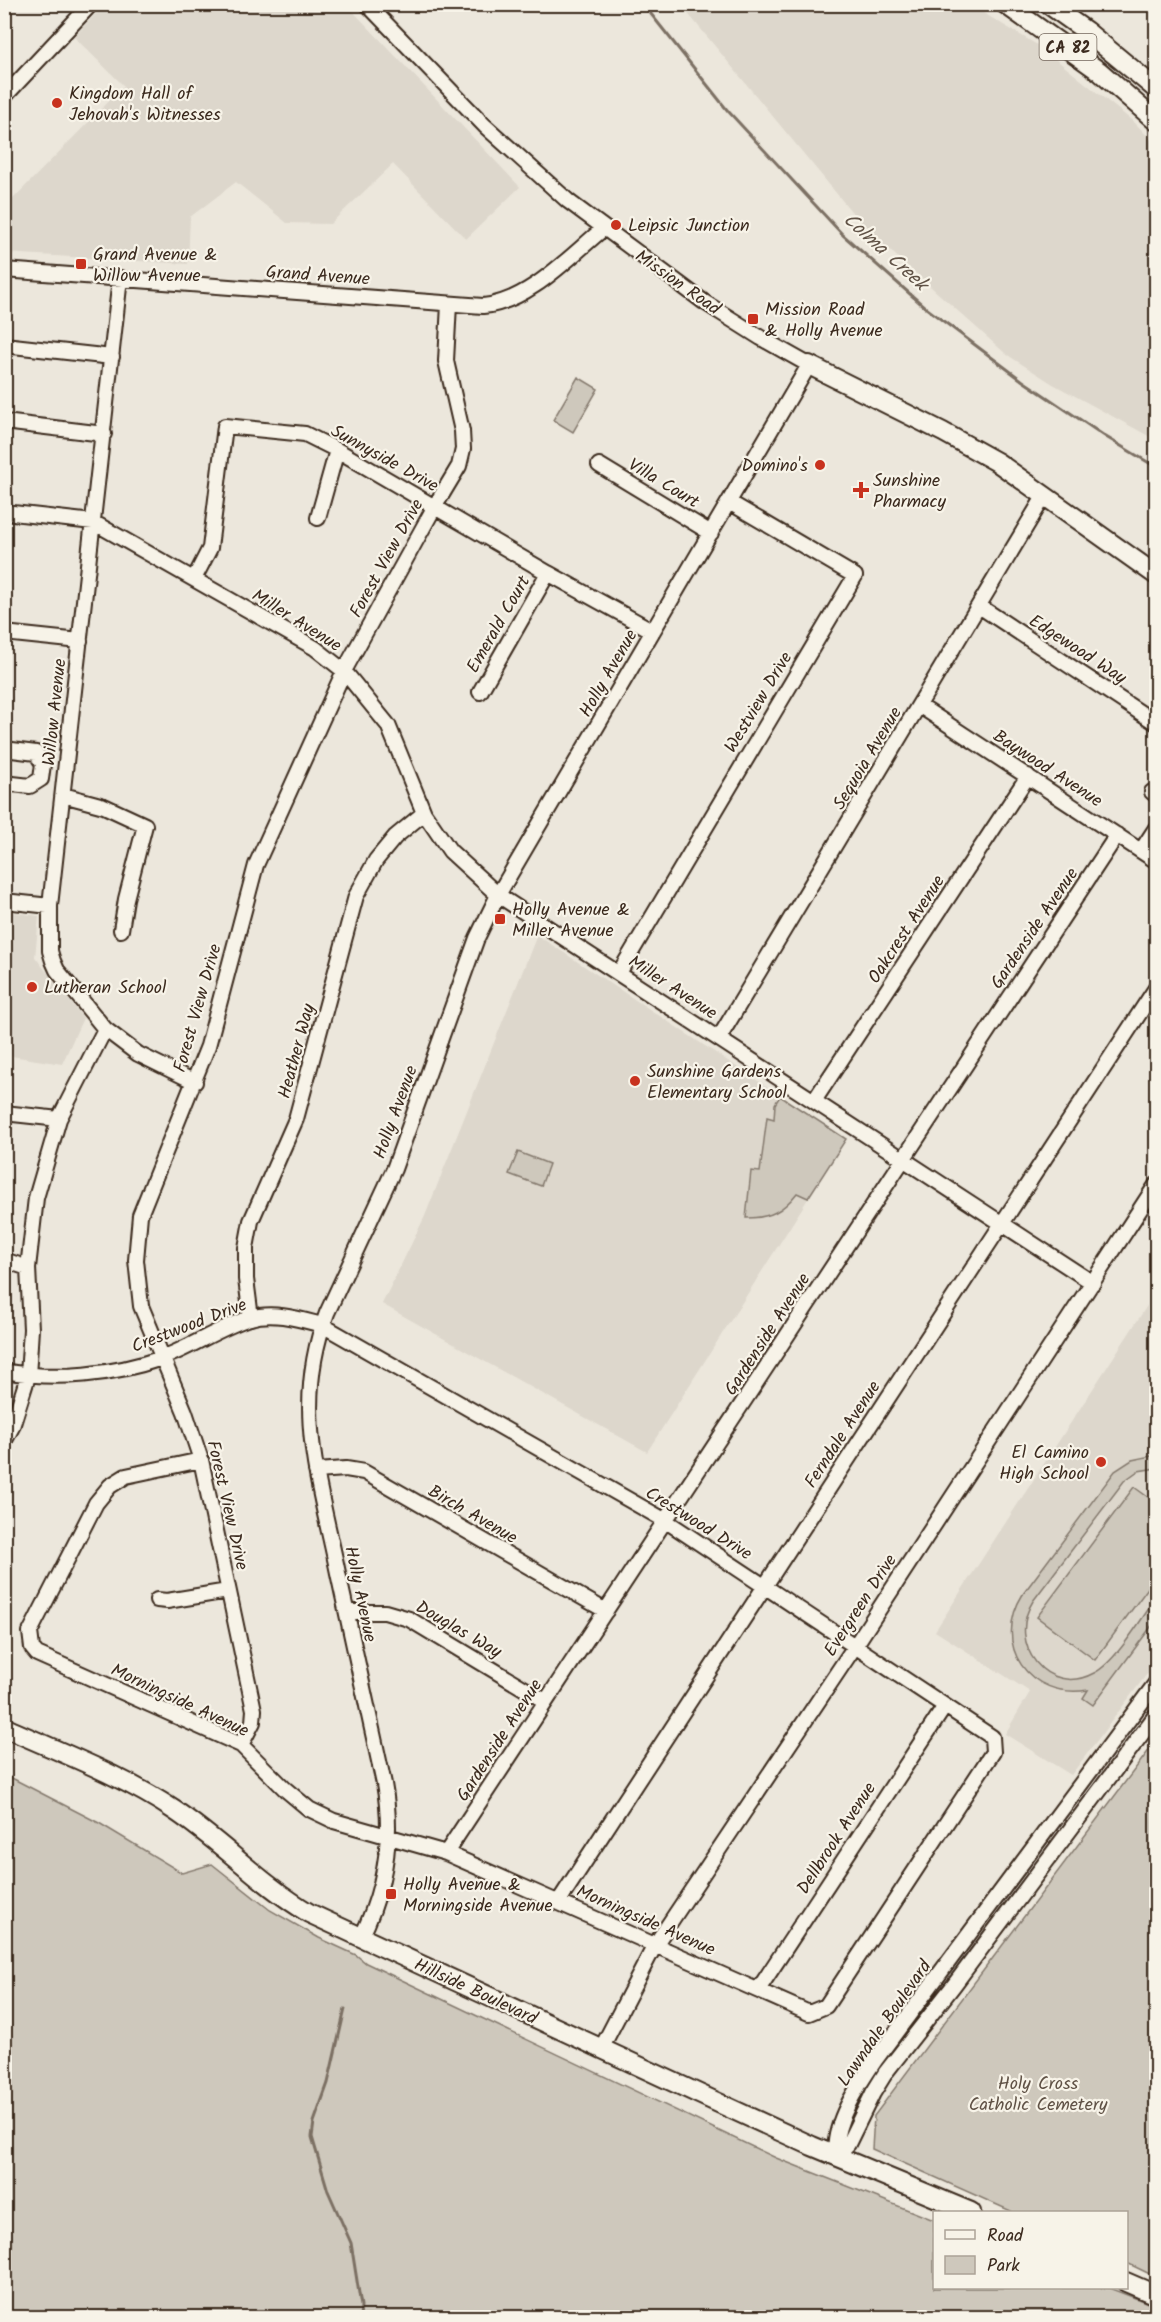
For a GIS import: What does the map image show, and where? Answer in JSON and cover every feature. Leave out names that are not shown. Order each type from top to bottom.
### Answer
[{"type":"main road","name":"CA 82","points":[[1005,4],[1071,50],[1156,121]]},
{"type":"main road","name":"CA 82","points":[[1048,4],[1086,31],[1150,84]]},
{"type":"main road","points":[[1127,95],[1150,84]]},
{"type":"main road","name":"Mission Road","points":[[809,365],[943,432],[997,462],[1156,575]]},
{"type":"main road","name":"Hillside Boulevard","points":[[4,1727],[155,1798],[197,1827],[285,1898],[309,1913],[836,2156],[969,2211]]},
{"type":"main road","points":[[1128,2283],[1156,2295]]},
{"type":"street","points":[[4,97],[91,4]]},
{"type":"street","name":"Mission Road","points":[[367,4],[504,145],[603,229],[734,322],[809,365]]},
{"type":"street","name":"Grand Avenue","points":[[4,270],[483,306],[514,299],[531,288],[603,229]]},
{"type":"street","name":"Willow Avenue","points":[[120,278],[50,906],[50,951],[57,970],[105,1029],[138,1054],[195,1082]]},
{"type":"street","name":"Forest View Drive","points":[[241,1745],[253,1722],[254,1710],[201,1460],[185,1412],[141,1306],[136,1260],[140,1215],[208,1046],[256,864],[344,671],[459,466],[463,449],[462,431],[446,361],[449,304]]},
{"type":"street","points":[[4,345],[112,357]]},
{"type":"street","name":"Holly Avenue","points":[[361,1938],[380,1890],[389,1837],[384,1784],[316,1472],[310,1429],[309,1393],[322,1325],[394,1169],[477,938],[498,895],[809,365]]},
{"type":"street","points":[[4,422],[104,434]]},
{"type":"street","name":"Sunnyside Drive","points":[[194,579],[210,548],[225,426],[305,434],[338,450],[548,573],[654,631]]},
{"type":"street","points":[[318,518],[338,450]]},
{"type":"street","name":"Villa Court","points":[[598,465],[711,533]]},
{"type":"street","name":"Sequoia Avenue","points":[[719,1038],[1046,495]]},
{"type":"street","name":"Westview Drive","points":[[619,973],[855,576],[729,502]]},
{"type":"street","points":[[4,512],[93,522]]},
{"type":"street","name":"Miller Avenue","points":[[93,522],[315,648],[344,671],[388,725],[424,813],[450,851],[498,895],[1093,1283]]},
{"type":"street","name":"Emerald Court","points":[[480,692],[548,573]]},
{"type":"street","name":"Edgewood Way","points":[[979,606],[1156,723]]},
{"type":"street","points":[[4,633],[80,641]]},
{"type":"street","name":"Baywood Avenue","points":[[920,706],[1156,861]]},
{"type":"street","points":[[4,749],[36,753],[43,764],[41,779],[30,786],[4,783]]},
{"type":"street","name":"Oakcrest Avenue","points":[[814,1101],[1028,776]]},
{"type":"street","points":[[63,795],[104,806],[145,825],[126,899],[122,930]]},
{"type":"street","name":"Heather Way","points":[[251,1318],[246,1279],[246,1248],[251,1221],[296,1119],[356,896],[376,860],[395,837],[424,813]]},
{"type":"street","points":[[1141,851],[1156,828]]},
{"type":"street","name":"Gardenside Avenue","points":[[447,1853],[1117,835]]},
{"type":"street","points":[[4,901],[50,906]]},
{"type":"street","name":"Ferndale Avenue","points":[[559,1901],[1156,988]]},
{"type":"street","points":[[4,1442],[12,1427],[28,1376],[31,1329],[28,1268],[36,1198],[59,1119],[105,1029]]},
{"type":"street","points":[[4,1113],[59,1119]]},
{"type":"street","name":"Evergreen Drive","points":[[601,2049],[655,1945],[855,1646],[1156,1185]]},
{"type":"street","points":[[4,1260],[28,1268]]},
{"type":"street","name":"Crestwood Drive","points":[[4,1371],[28,1376],[101,1373],[163,1357],[251,1318],[286,1316],[322,1325],[666,1521],[992,1737],[993,1752],[987,1762],[826,2006],[809,2013],[758,1990]]},
{"type":"street","name":"Morningside Avenue","points":[[201,1460],[126,1476],[110,1486],[96,1503],[30,1632],[29,1639],[37,1654],[241,1745],[285,1790],[309,1809],[334,1821],[447,1853],[758,1990]]},
{"type":"street","name":"Birch Avenue","points":[[316,1472],[346,1469],[364,1472],[606,1611]]},
{"type":"street","points":[[156,1600],[167,1601],[228,1591]]},
{"type":"street","name":"Douglas Way","points":[[347,1612],[385,1612],[409,1619],[545,1701]]},
{"type":"street","name":"Lawndale Boulevard","points":[[836,2156],[835,2146],[839,2129],[857,2089],[876,2059],[1156,1683]]},
{"type":"street","name":"Dellbrook Avenue","points":[[758,1990],[945,1706]]},
{"type":"street","name":"Lawndale Boulevard","points":[[836,2156],[848,2144],[886,2072],[1156,1715]]},
{"type":"shaded area","points":[[104,5],[347,5],[520,187],[466,239],[393,164],[330,224],[287,223],[236,182],[190,217],[188,264],[5,253],[5,207],[124,86],[74,37]]},
{"type":"shaded area","points":[[681,5],[970,5],[1039,46],[1135,123],[1156,145],[1156,440],[1053,384],[1006,354],[865,228]]},
{"type":"shaded area","name":"Lutheran School","points":[[4,911],[39,916],[35,957],[83,1018],[62,1064],[5,1055]]},
{"type":"shaded area","points":[[537,935],[846,1139],[647,1452],[382,1304],[425,1216]]},
{"type":"shaded area","name":"El Camino High School","points":[[1156,1292],[1156,1662],[1071,1775],[1005,1734],[1030,1692],[935,1631]]},
{"type":"green space","points":[[578,377],[598,389],[573,432],[553,420]]},
{"type":"green space","points":[[780,1096],[846,1139],[808,1198],[797,1193],[781,1209],[769,1215],[746,1218],[751,1171],[760,1172],[767,1117],[774,1119],[775,1104]]},
{"type":"green space","points":[[518,1152],[549,1164],[541,1186],[509,1174]]},
{"type":"green space","points":[[1156,1455],[1156,1468],[1138,1471],[1124,1481],[1033,1601],[1026,1617],[1025,1634],[1028,1649],[1036,1662],[1047,1673],[1061,1678],[1077,1679],[1094,1673],[1111,1660],[1156,1598],[1156,1620],[1093,1705],[1083,1698],[1088,1690],[1067,1691],[1048,1686],[1033,1677],[1021,1665],[1014,1649],[1011,1632],[1014,1613],[1023,1594],[1115,1471],[1132,1460]]},
{"type":"green space","points":[[1134,1487],[1156,1503],[1156,1577],[1095,1660],[1037,1617]]},
{"type":"green space","name":"Holy Cross Catholic Cemetery","points":[[1156,1741],[1156,2277],[1128,2263],[1128,2211],[1011,2211],[872,2149],[874,2116]]},
{"type":"green space","points":[[4,1774],[99,1823],[182,1873],[212,1864],[270,1910],[319,1938],[356,1955],[366,1963],[776,2158],[933,2220],[933,2289],[1112,2289],[1156,2306],[1156,2317],[5,2317]]},
{"type":"waterway","name":"Colma Creek","points":[[643,4],[728,111],[843,235],[926,308],[1023,381],[1106,437],[1156,467]]},
{"type":"waterway","points":[[345,2009],[328,2083],[314,2122],[312,2137],[328,2191],[351,2243],[361,2306],[360,2318]]},
{"type":"place","name":"Kingdom Hall of Jehovah's Witnesses","points":[[57,103]]},
{"type":"place","name":"Leipsic Junction","points":[[616,225]]},
{"type":"place","name":"Grand Avenue & Willow Avenue","points":[[81,264]]},
{"type":"place","name":"Mission Road & Holly Avenue","points":[[753,319]]},
{"type":"place","name":"Domino's","points":[[820,465]]},
{"type":"place","name":"Sunshine Pharmacy","points":[[861,490]]},
{"type":"place","name":"Holly Avenue & Miller Avenue","points":[[500,919]]},
{"type":"place","name":"Lutheran School","points":[[32,987]]},
{"type":"place","name":"Sunshine Gardens Elementary School","points":[[635,1081]]},
{"type":"place","name":"El Camino High School","points":[[1101,1462]]},
{"type":"place","name":"Holly Avenue & Morningside Avenue","points":[[391,1894]]}]
